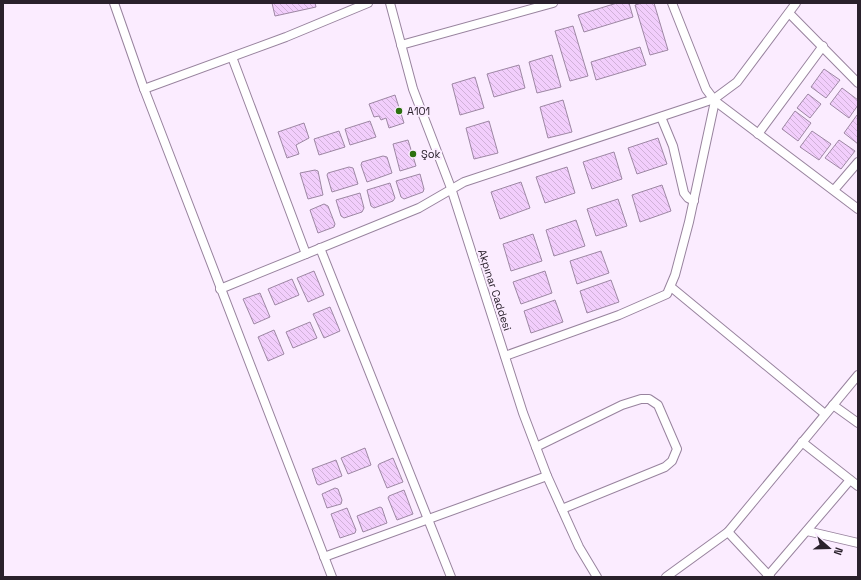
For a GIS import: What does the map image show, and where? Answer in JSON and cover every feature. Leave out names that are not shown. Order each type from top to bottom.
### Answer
[{"type":"street","points":[[114,3],[144,89],[332,577]]},
{"type":"street","points":[[144,89],[286,37],[368,3]]},
{"type":"street","name":"Akpınar Caddesi","points":[[390,3],[413,89],[452,188],[505,356],[536,447],[547,476],[579,547],[597,577]]},
{"type":"street","points":[[402,45],[553,3]]},
{"type":"street","points":[[672,3],[703,82],[714,100],[858,209]]},
{"type":"street","points":[[220,289],[419,208],[464,182],[714,100],[737,82],[796,3]]},
{"type":"street","points":[[789,13],[858,83]]},
{"type":"street","points":[[758,134],[823,46]]},
{"type":"street","points":[[232,57],[306,254]]},
{"type":"street","points":[[505,356],[619,315],[661,298],[667,294],[671,287],[694,201],[714,100]]},
{"type":"street","points":[[661,117],[673,146],[684,193],[688,198],[694,201]]},
{"type":"street","points":[[834,190],[858,162]]},
{"type":"street","points":[[320,248],[451,577]]},
{"type":"street","points":[[671,287],[825,414]]},
{"type":"street","points":[[666,577],[728,532],[858,375]]},
{"type":"street","points":[[536,447],[622,405],[641,399],[649,399],[658,405],[678,449],[672,460],[665,467],[562,508]]},
{"type":"street","points":[[833,405],[858,423]]},
{"type":"street","points":[[802,442],[858,486]]},
{"type":"street","points":[[324,557],[547,476]]},
{"type":"street","points":[[728,532],[768,577],[850,480]]},
{"type":"street","points":[[807,531],[858,543]]},
{"type":"building","points":[[272,3],[315,3],[316,7],[275,16]]},
{"type":"building","points":[[617,3],[629,3],[633,17],[584,32],[578,15]]},
{"type":"building","points":[[642,3],[654,3],[668,50],[650,55],[635,5]]},
{"type":"building","points":[[573,26],[588,76],[570,81],[555,31]]},
{"type":"building","points":[[640,47],[646,65],[596,80],[591,62]]},
{"type":"building","points":[[552,55],[561,87],[537,93],[529,62]]},
{"type":"building","points":[[519,65],[525,88],[494,97],[487,74]]},
{"type":"building","points":[[824,69],[840,80],[826,98],[811,87]]},
{"type":"building","points":[[475,77],[484,108],[460,115],[452,84]]},
{"type":"building","points":[[842,88],[858,100],[858,105],[849,118],[830,104]]},
{"type":"building","points":[[808,94],[821,104],[810,118],[797,108]]},
{"type":"building","points":[[395,95],[404,123],[389,128],[386,118],[381,120],[379,116],[374,117],[369,104]]},
{"type":"building","points":[[563,100],[572,132],[548,138],[540,107]]},
{"type":"building","points":[[795,111],[811,123],[798,141],[782,129]]},
{"type":"building","points":[[857,115],[858,116],[858,144],[844,133]]},
{"type":"building","points":[[370,121],[376,137],[350,145],[345,129]]},
{"type":"building","points":[[489,121],[498,153],[474,159],[466,128]]},
{"type":"building","points":[[304,123],[309,138],[296,145],[299,154],[287,158],[278,132]]},
{"type":"building","points":[[339,131],[345,147],[319,155],[314,139]]},
{"type":"building","points":[[812,131],[831,144],[819,160],[800,147]]},
{"type":"building","points":[[658,138],[667,164],[637,174],[628,148]]},
{"type":"building","points":[[408,140],[416,166],[400,171],[393,144]]},
{"type":"building","points":[[839,140],[855,151],[841,169],[825,158]]},
{"type":"building","points":[[614,152],[622,179],[592,189],[583,162]]},
{"type":"building","points":[[383,156],[387,157],[392,173],[367,182],[361,165],[362,162]]},
{"type":"building","points":[[349,167],[353,168],[358,184],[332,192],[327,175],[328,173]]},
{"type":"building","points":[[567,167],[575,193],[545,203],[536,177]]},
{"type":"building","points":[[315,170],[318,171],[323,195],[308,199],[300,173]]},
{"type":"building","points":[[420,174],[424,189],[423,192],[404,199],[401,197],[396,181]]},
{"type":"building","points":[[521,182],[530,208],[500,219],[491,192]]},
{"type":"building","points":[[390,183],[395,198],[393,201],[374,208],[371,206],[367,190]]},
{"type":"building","points":[[662,185],[671,211],[640,222],[632,195]]},
{"type":"building","points":[[360,193],[364,208],[362,212],[344,218],[341,216],[336,200]]},
{"type":"building","points":[[618,199],[627,226],[596,236],[587,209]]},
{"type":"building","points":[[324,204],[328,206],[335,224],[334,227],[318,233],[310,210]]},
{"type":"building","points":[[576,220],[585,246],[554,256],[546,230]]},
{"type":"building","points":[[533,234],[542,261],[511,271],[503,244]]},
{"type":"building","points":[[601,251],[609,273],[577,284],[570,261]]},
{"type":"building","points":[[314,271],[324,295],[308,302],[297,278]]},
{"type":"building","points":[[545,271],[552,293],[521,304],[513,282]]},
{"type":"building","points":[[292,279],[299,295],[275,305],[268,289]]},
{"type":"building","points":[[611,280],[619,302],[587,313],[580,291]]},
{"type":"building","points":[[260,293],[270,317],[254,324],[243,299]]},
{"type":"building","points":[[555,300],[563,322],[531,333],[524,311]]},
{"type":"building","points":[[330,307],[340,331],[324,338],[313,314]]},
{"type":"building","points":[[310,322],[317,338],[293,348],[286,332]]},
{"type":"building","points":[[274,330],[284,354],[268,361],[258,337]]},
{"type":"building","points":[[365,448],[371,465],[348,474],[341,458]]},
{"type":"building","points":[[393,458],[403,482],[387,488],[378,466],[379,464]]},
{"type":"building","points":[[336,460],[342,476],[319,485],[317,484],[312,469]]},
{"type":"building","points":[[335,488],[338,489],[342,500],[341,504],[327,508],[322,494]]},
{"type":"building","points":[[404,490],[413,514],[397,520],[388,498],[389,496]]},
{"type":"building","points":[[380,507],[382,508],[387,523],[363,532],[357,516]]},
{"type":"building","points":[[347,508],[356,530],[355,533],[340,538],[331,514]]},
{"type":"place","name":"A101","points":[[399,111]]},
{"type":"place","name":"Şok","points":[[413,154]]}]
